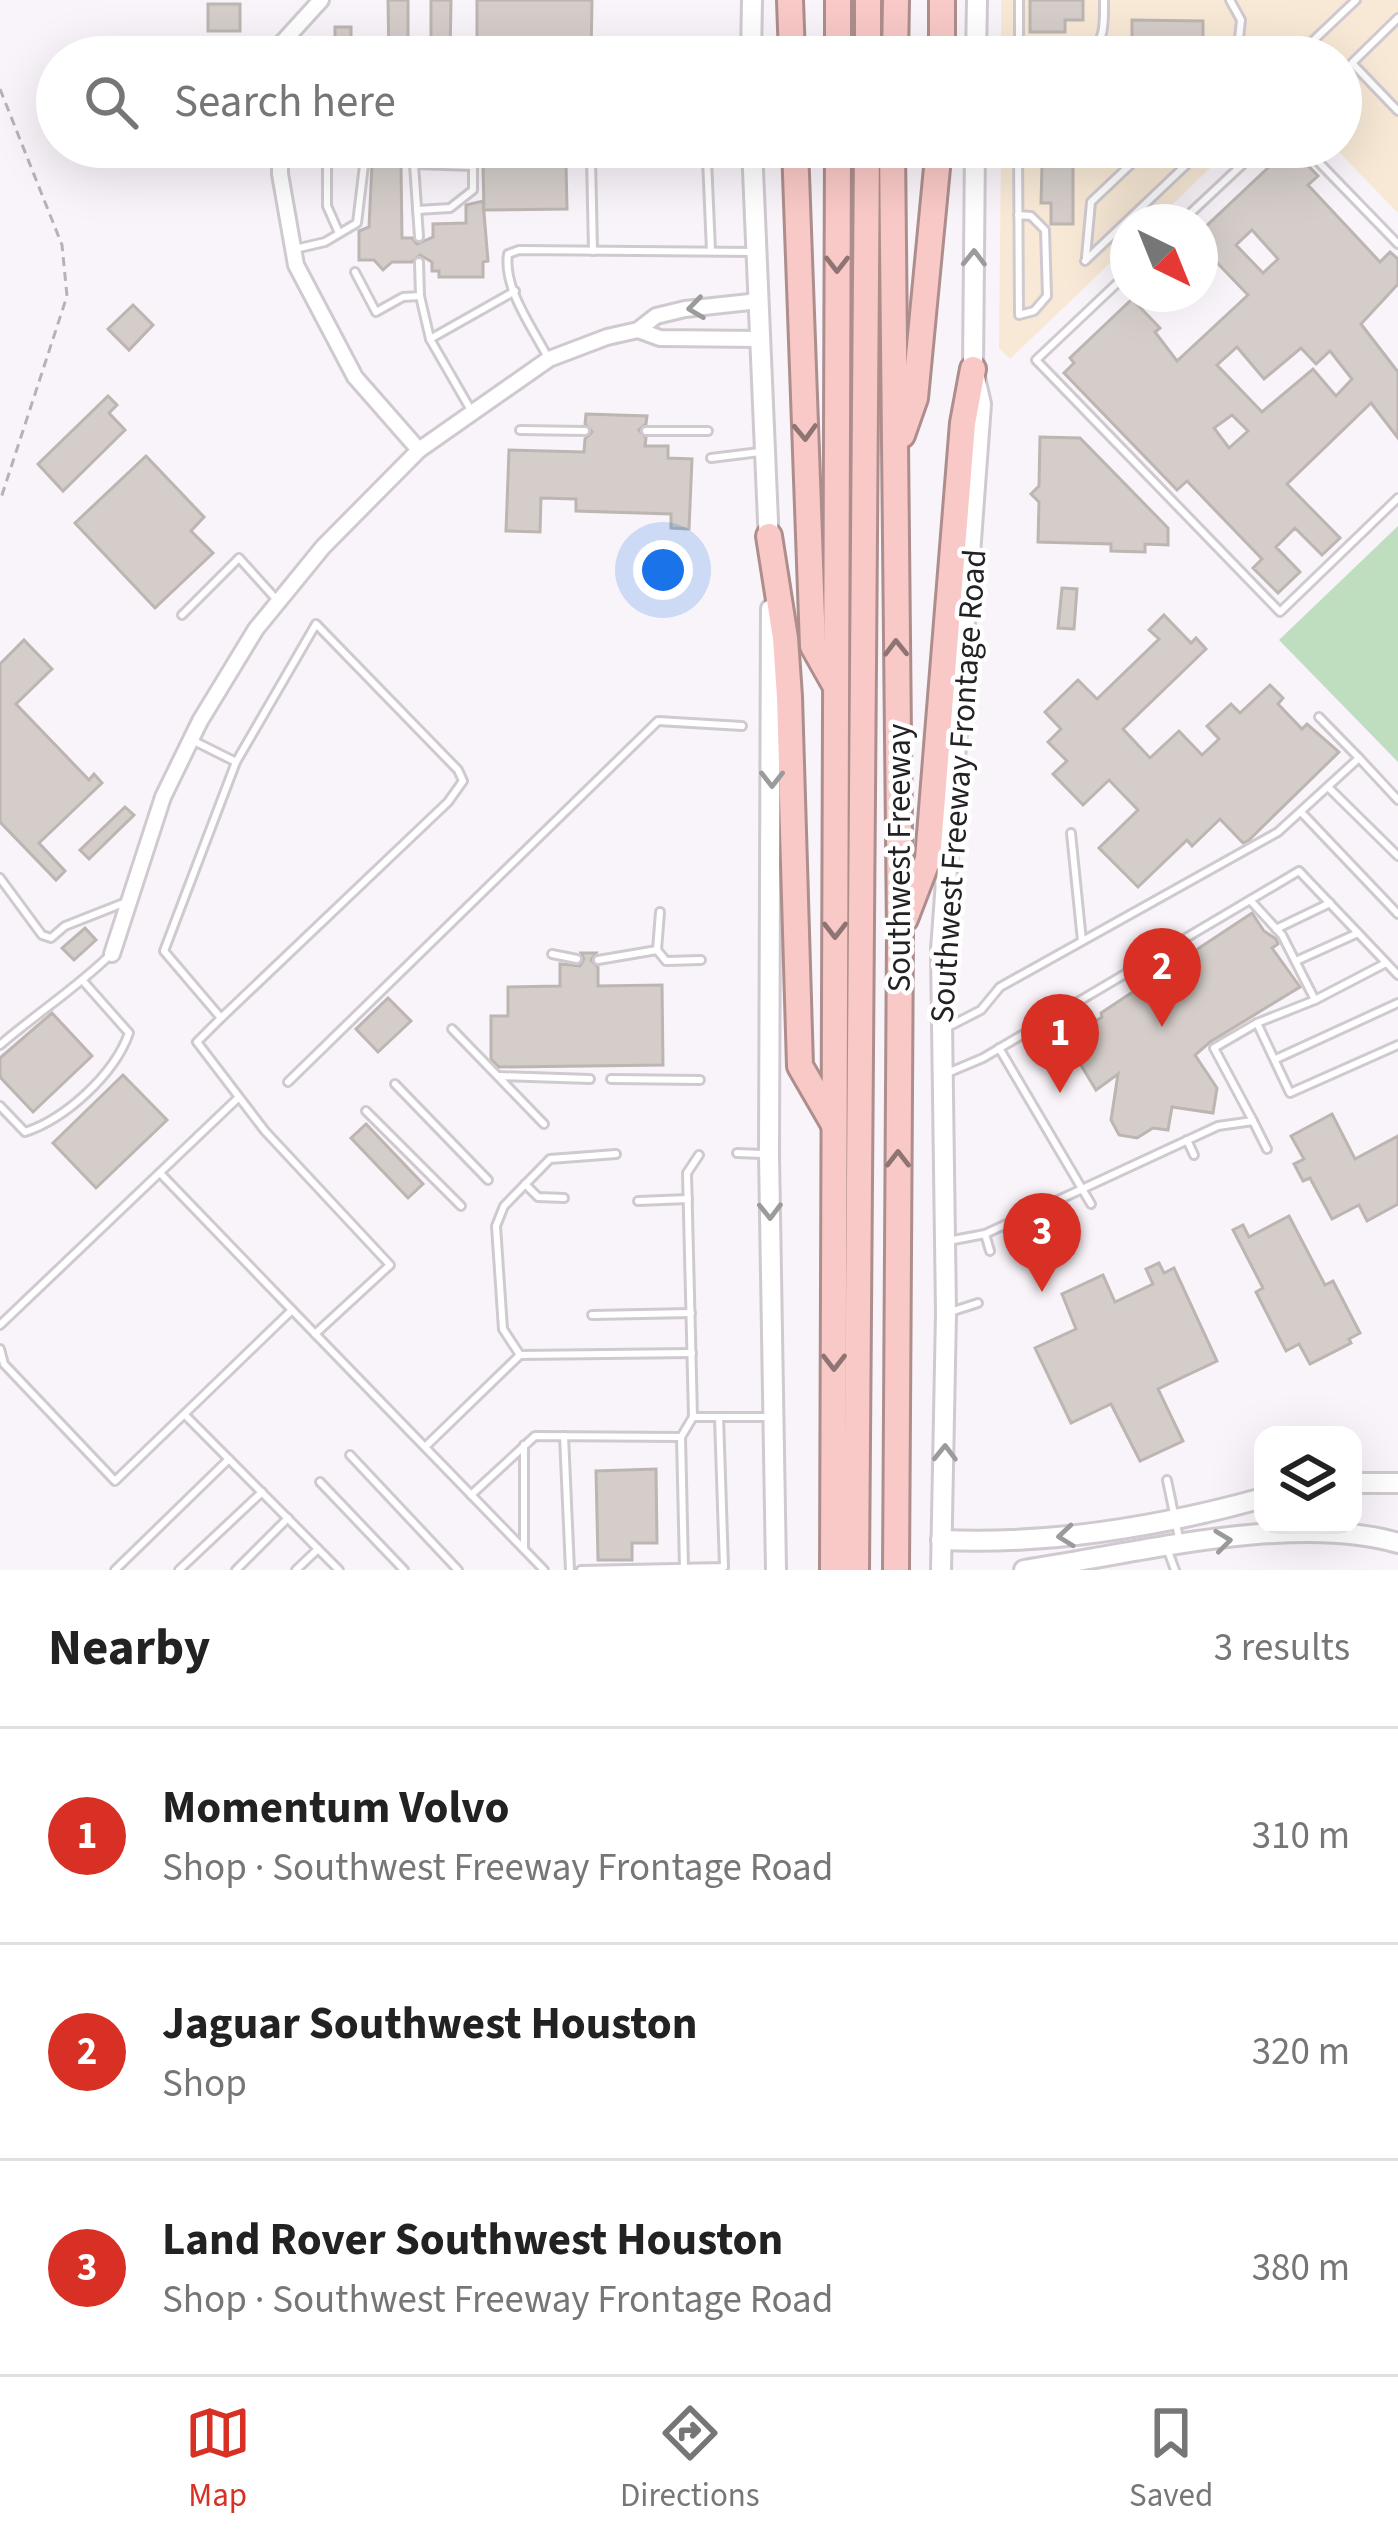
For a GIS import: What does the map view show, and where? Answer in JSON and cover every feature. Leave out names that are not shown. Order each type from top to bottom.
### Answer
[{"type":"highway","points":[[790,0],[791,36]]},
{"type":"highway","points":[[838,0],[838,36]]},
{"type":"highway","points":[[868,0],[868,36]]},
{"type":"highway","points":[[895,36],[896,0]]},
{"type":"highway","points":[[942,0],[942,36]]},
{"type":"highway","points":[[796,168],[813,646],[837,687]]},
{"type":"highway","name":"Southwest Freeway","points":[[838,168],[834,1126],[851,1568]]},
{"type":"highway","points":[[851,1568],[863,928],[867,168]]},
{"type":"highway","name":"Southwest Freeway","points":[[892,168],[900,933],[896,1570]]},
{"type":"highway","points":[[896,455],[915,398],[937,168]]},
{"type":"highway","points":[[900,933],[928,859],[963,423],[973,369]]},
{"type":"highway","points":[[769,536],[785,638],[800,1066],[834,1126]]},
{"type":"main road","points":[[751,36],[752,0]]},
{"type":"main road","points":[[976,36],[977,0]]},
{"type":"main road","points":[[753,168],[769,536],[769,1155],[776,1570]]},
{"type":"main road","name":"Southwest Freeway Frontage Road","points":[[941,1570],[946,1313],[940,950],[981,404],[973,369],[975,168]]},
{"type":"main road","points":[[1362,1483],[1398,1483]]},
{"type":"main road","points":[[941,1540],[1019,1541],[1096,1534],[1254,1500]]},
{"type":"main road","points":[[1024,1570],[1174,1547],[1328,1531],[1366,1534],[1398,1544]]},
{"type":"street","points":[[292,36],[320,0]]},
{"type":"street","points":[[280,168],[296,265],[355,377],[419,450]]},
{"type":"street","points":[[112,954],[163,797],[256,629],[323,547],[419,450],[549,359],[638,330],[656,316],[759,302]]},
{"type":"street","points":[[638,330],[660,338],[759,338]]},
{"type":"lane","points":[[1019,0],[1019,36]]},
{"type":"lane","points":[[1103,36],[1104,0]]},
{"type":"lane","points":[[1231,0],[1241,20],[1239,36]]},
{"type":"lane","points":[[1318,36],[1356,0]]},
{"type":"lane","points":[[1362,53],[1398,18]]},
{"type":"lane","points":[[1362,73],[1398,111]]},
{"type":"lane","points":[[327,168],[327,206],[339,234]]},
{"type":"lane","points":[[293,250],[325,242],[357,223],[364,168]]},
{"type":"lane","points":[[414,168],[419,238]]},
{"type":"lane","points":[[418,209],[457,206],[473,190],[473,168]]},
{"type":"lane","points":[[591,168],[593,251]]},
{"type":"lane","points":[[707,168],[710,251]]},
{"type":"lane","points":[[1018,168],[1018,215],[1018,315],[1034,311],[1048,296],[1045,230],[1031,216],[1018,215]]},
{"type":"lane","points":[[1128,168],[1091,202],[1085,261],[1182,168]]},
{"type":"lane","points":[[1200,204],[1239,168]]},
{"type":"lane","points":[[1324,168],[1398,244]]},
{"type":"lane","points":[[549,359],[515,291],[508,254],[519,250],[757,252]]},
{"type":"lane","points":[[418,262],[430,339],[472,412]]},
{"type":"lane","points":[[355,272],[376,312],[403,297],[420,296]]},
{"type":"lane","points":[[1110,290],[1036,360],[1280,612],[1398,498]]},
{"type":"lane","points":[[430,339],[515,291]]},
{"type":"lane","points":[[520,430],[585,431]]},
{"type":"lane","points":[[646,431],[708,431]]},
{"type":"lane","points":[[711,458],[763,452]]},
{"type":"lane","points":[[182,615],[239,558],[279,602]]},
{"type":"lane","points":[[220,1018],[164,951],[236,762],[316,624],[458,770],[463,781],[448,802],[197,1042],[284,1153],[390,1265],[315,1334]]},
{"type":"lane","points":[[1319,717],[1398,800]]},
{"type":"lane","points":[[287,1082],[658,721],[742,726]]},
{"type":"lane","points":[[191,740],[236,762]]},
{"type":"lane","points":[[941,1030],[981,1010],[1000,987],[1278,832],[1359,758]]},
{"type":"lane","points":[[1328,787],[1398,856]]},
{"type":"lane","points":[[1301,812],[1398,914]]},
{"type":"lane","points":[[1071,833],[1082,940]]},
{"type":"lane","points":[[941,1075],[999,1048],[1299,871],[1398,975]]},
{"type":"lane","points":[[0,878],[42,935],[51,938],[65,926],[129,901]]},
{"type":"lane","points":[[1250,900],[1276,928],[1315,1000]]},
{"type":"lane","points":[[1276,928],[1330,903]]},
{"type":"lane","points":[[660,912],[657,950],[666,961],[701,960]]},
{"type":"lane","points":[[1296,962],[1358,933]]},
{"type":"lane","points":[[598,960],[657,950]]},
{"type":"lane","points":[[0,1045],[112,954]]},
{"type":"lane","points":[[552,954],[577,959]]},
{"type":"lane","points":[[1267,1149],[1214,1048],[1387,963]]},
{"type":"lane","points":[[0,1106],[25,1132],[48,1125],[94,1084],[124,1047],[129,1033],[83,981]]},
{"type":"lane","points":[[1275,1060],[1398,1003]]},
{"type":"lane","points":[[1257,1023],[1290,1093],[1398,1045]]},
{"type":"lane","points":[[452,1029],[544,1124]]},
{"type":"lane","points":[[999,1048],[1091,1204]]},
{"type":"lane","points":[[497,1076],[590,1079]]},
{"type":"lane","points":[[611,1078],[700,1080]]},
{"type":"lane","points":[[394,1084],[488,1180]]},
{"type":"lane","points":[[0,1325],[238,1098]]},
{"type":"lane","points":[[366,1111],[461,1206]]},
{"type":"lane","points":[[944,1242],[985,1234],[1218,1126],[1252,1121]]},
{"type":"lane","points":[[1187,1140],[1195,1155]]},
{"type":"lane","points":[[736,1153],[769,1155]]},
{"type":"lane","points":[[520,1355],[502,1330],[496,1226],[504,1206],[550,1159],[616,1154]]},
{"type":"lane","points":[[684,1568],[681,1437],[693,1417],[687,1173],[699,1155]]},
{"type":"lane","points":[[160,1173],[544,1570]]},
{"type":"lane","points":[[524,1184],[538,1197],[564,1198]]},
{"type":"lane","points":[[638,1201],[688,1199]]},
{"type":"lane","points":[[985,1234],[990,1251]]},
{"type":"lane","points":[[946,1313],[978,1303]]},
{"type":"lane","points":[[0,1349],[4,1364],[115,1481],[292,1310]]},
{"type":"lane","points":[[592,1315],[691,1313]]},
{"type":"lane","points":[[425,1447],[520,1355],[692,1353]]},
{"type":"lane","points":[[185,1414],[339,1570]]},
{"type":"lane","points":[[693,1417],[773,1417]]},
{"type":"lane","points":[[581,1570],[724,1567],[719,1418]]},
{"type":"lane","points":[[471,1495],[535,1436],[681,1437]]},
{"type":"lane","points":[[564,1436],[570,1570]]},
{"type":"lane","points":[[524,1444],[524,1552]]},
{"type":"lane","points":[[350,1455],[458,1570]]},
{"type":"lane","points":[[115,1570],[230,1460]]},
{"type":"lane","points":[[1167,1480],[1175,1570]]},
{"type":"lane","points":[[320,1482],[404,1570]]},
{"type":"lane","points":[[179,1570],[262,1492]]},
{"type":"lane","points":[[236,1570],[288,1518]]},
{"type":"lane","points":[[296,1570],[318,1549]]},
{"type":"path","points":[[0,89],[62,245],[67,296],[0,501]]},
{"type":"shaded area","points":[[1001,0],[1398,0],[1398,213],[1354,168],[1362,168],[1362,36],[1001,36]]},
{"type":"shaded area","points":[[1001,168],[1210,168],[1173,204],[1110,204],[1110,263],[1010,359],[999,348]]},
{"type":"green space","points":[[1398,526],[1398,762],[1279,640]]},
{"type":"building","points":[[388,0],[408,0],[408,36],[389,36]]},
{"type":"building","points":[[431,0],[451,0],[450,36],[431,36]]},
{"type":"building","points":[[477,0],[592,0],[591,36],[477,36]]},
{"type":"building","points":[[1030,0],[1083,0],[1083,20],[1065,20],[1065,32],[1030,32]]},
{"type":"building","points":[[208,4],[240,4],[240,31],[208,31]]},
{"type":"building","points":[[1132,20],[1203,21],[1203,36],[1132,36]]},
{"type":"building","points":[[335,27],[351,27],[351,36],[335,36]]},
{"type":"building","points":[[372,168],[401,168],[402,238],[412,238],[417,244],[433,237],[433,224],[466,223],[466,205],[483,201],[488,261],[483,262],[483,277],[439,277],[439,271],[432,271],[432,262],[420,255],[412,262],[392,262],[383,270],[374,260],[359,260],[359,231],[369,227]]},
{"type":"building","points":[[483,168],[566,168],[567,209],[484,210]]},
{"type":"building","points":[[1042,168],[1073,168],[1073,224],[1051,224],[1051,203],[1041,203]]},
{"type":"building","points":[[1268,168],[1310,168],[1318,176],[1308,185],[1380,262],[1390,252],[1398,259],[1398,284],[1361,324],[1398,372],[1398,438],[1371,403],[1287,484],[1340,538],[1322,555],[1295,528],[1276,547],[1300,572],[1278,593],[1253,568],[1262,559],[1187,481],[1177,490],[1064,373],[1074,363],[1070,358],[1118,312],[1145,312],[1160,328],[1155,332],[1177,361],[1248,295],[1218,264],[1218,215]],"holes":[[[1252,230],[1278,259],[1263,273],[1236,245]],[[1237,347],[1264,379],[1301,348],[1316,364],[1330,351],[1352,379],[1336,396],[1313,369],[1262,412],[1217,365]],[[1232,415],[1248,431],[1229,448],[1214,428]]]},
{"type":"building","points":[[133,305],[153,325],[129,350],[108,329]]},
{"type":"building","points":[[108,396],[117,405],[109,413],[125,430],[63,491],[38,464]]},
{"type":"building","points":[[586,414],[647,416],[639,430],[646,438],[645,446],[668,446],[668,458],[692,459],[689,529],[671,528],[671,514],[576,511],[576,499],[541,498],[540,532],[506,531],[509,450],[584,452],[585,439],[592,432],[585,424]]},
{"type":"building","points":[[1040,437],[1080,438],[1168,528],[1168,545],[1145,544],[1145,552],[1111,551],[1111,544],[1038,542],[1039,502],[1031,494],[1039,486]]},
{"type":"building","points":[[146,456],[204,517],[191,531],[213,553],[155,608],[75,523]]},
{"type":"building","points":[[1062,588],[1077,589],[1074,629],[1058,628]]},
{"type":"building","points":[[1164,615],[1191,643],[1196,638],[1206,649],[1123,729],[1150,758],[1179,731],[1202,755],[1219,739],[1207,726],[1231,704],[1240,713],[1270,685],[1283,698],[1278,704],[1302,729],[1307,724],[1339,752],[1249,840],[1243,843],[1220,819],[1192,846],[1187,840],[1138,887],[1099,848],[1138,810],[1109,780],[1083,805],[1053,774],[1067,761],[1048,742],[1061,729],[1045,712],[1078,680],[1097,699],[1159,639],[1149,630]]},
{"type":"building","points":[[24,640],[52,669],[16,704],[89,780],[94,774],[102,783],[39,843],[65,871],[56,880],[0,822],[0,664]]},
{"type":"building","points":[[125,807],[134,815],[89,859],[80,850]]},
{"type":"building","points":[[1252,913],[1276,939],[1278,944],[1272,948],[1300,987],[1195,1055],[1217,1088],[1213,1113],[1172,1107],[1168,1130],[1153,1128],[1137,1138],[1119,1135],[1111,1120],[1118,1074],[1096,1090],[1079,1062],[1052,1058],[1038,1062],[1041,1045],[1070,1037],[1102,1017],[1101,1013]]},
{"type":"building","points":[[85,928],[96,940],[74,960],[62,948]]},
{"type":"building","points":[[581,953],[596,953],[591,960],[598,967],[598,986],[662,985],[663,1065],[499,1067],[491,1059],[491,1016],[508,1016],[508,987],[560,986],[560,964],[580,966]]},
{"type":"building","points":[[388,998],[411,1021],[378,1052],[356,1029]]},
{"type":"building","points":[[52,1013],[92,1056],[33,1112],[0,1077],[0,1058]]},
{"type":"building","points":[[123,1075],[167,1120],[96,1188],[53,1143]]},
{"type":"building","points":[[1332,1114],[1355,1159],[1398,1136],[1398,1204],[1367,1221],[1359,1205],[1332,1219],[1310,1178],[1303,1181],[1294,1164],[1304,1159],[1291,1136]]},
{"type":"building","points":[[366,1124],[423,1184],[408,1198],[351,1138]]},
{"type":"building","points":[[1289,1216],[1325,1285],[1333,1281],[1360,1333],[1349,1339],[1351,1343],[1310,1364],[1299,1344],[1286,1351],[1256,1292],[1263,1288],[1233,1230],[1243,1225],[1249,1237]]},
{"type":"building","points":[[1159,1263],[1164,1273],[1174,1268],[1217,1361],[1158,1389],[1183,1441],[1140,1461],[1111,1404],[1071,1423],[1035,1348],[1076,1329],[1062,1294],[1103,1275],[1115,1302],[1153,1284],[1146,1269]]},
{"type":"building","points":[[656,1469],[657,1543],[632,1543],[632,1560],[598,1560],[596,1471]]},
{"type":"place","name":"Jaguar Southwest Houston","points":[[1162,1027]]},
{"type":"place","name":"Momentum Volvo","points":[[1060,1093]]},
{"type":"place","name":"Land Rover Southwest Houston","points":[[1042,1292]]}]
